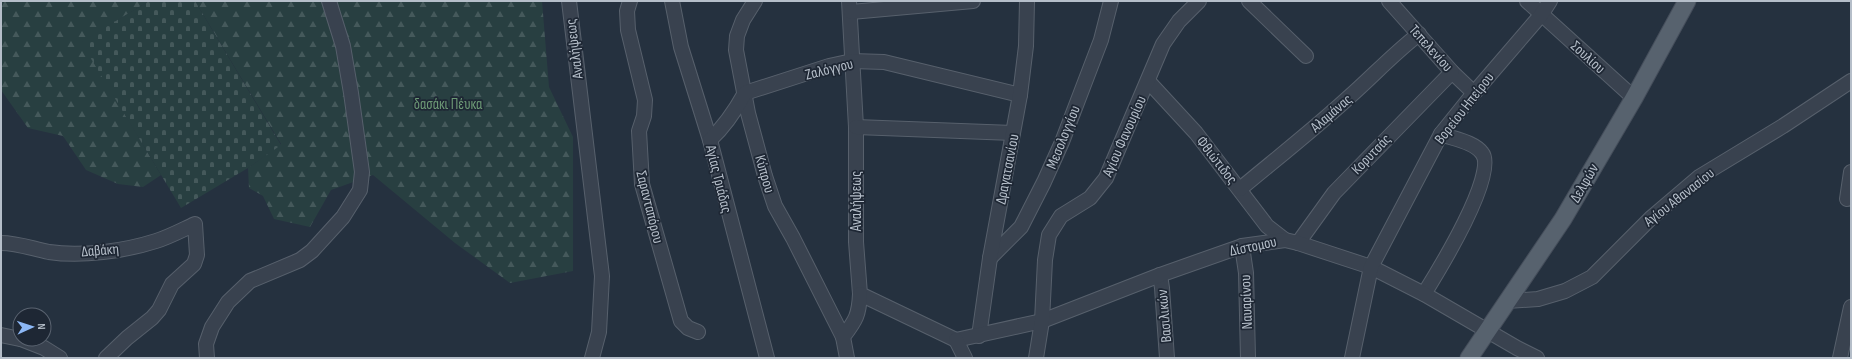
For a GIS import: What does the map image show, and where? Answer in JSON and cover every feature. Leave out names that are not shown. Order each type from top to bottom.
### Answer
[{"type":"main road","name":"Δελφών","points":[[1469,358],[1563,218],[1634,98],[1687,1]]},
{"type":"street","points":[[207,358],[206,344],[212,327],[228,302],[250,281],[300,260],[312,252],[343,218],[360,190],[362,172],[343,46],[329,1]]},
{"type":"street","name":"Αναλήψεως","points":[[569,1],[602,276],[599,332],[592,358]]},
{"type":"street","name":"Σαρανταπόρου","points":[[630,1],[626,11],[628,30],[640,73],[645,100],[644,116],[639,131],[642,184],[682,321],[688,328],[698,332]]},
{"type":"street","name":"Αγίας Τριάδας","points":[[672,1],[681,47],[710,140],[767,358]]},
{"type":"street","name":"Κύπρου","points":[[756,1],[743,20],[737,36],[736,50],[748,114],[775,206],[794,238],[843,337],[847,358]]},
{"type":"street","points":[[850,7],[973,1]]},
{"type":"street","name":"Δραγατσανίου","points":[[979,336],[990,258],[1020,95],[1026,46],[1027,1]]},
{"type":"street","name":"Μεσολογγίου","points":[[990,258],[1021,227],[1044,182],[1062,142],[1101,40],[1111,1]]},
{"type":"street","name":"Αγίου Φανουρίου","points":[[1036,358],[1042,321],[1045,260],[1049,235],[1061,216],[1090,198],[1106,178],[1163,44],[1179,21],[1199,1]]},
{"type":"street","points":[[1249,1],[1306,56]]},
{"type":"street","name":"Τεπελενίου","points":[[1389,1],[1452,72],[1474,93]]},
{"type":"street","name":"Σουλίου","points":[[1527,1],[1634,98]]},
{"type":"street","name":"Βορείου Ηπείρου","points":[[1352,358],[1371,267],[1441,134],[1541,15],[1550,1]]},
{"type":"street","name":"Αναλήψεως","points":[[843,337],[856,319],[860,310],[856,242],[856,127],[850,7]]},
{"type":"street","name":"Αλαμάνας","points":[[1240,189],[1354,94],[1400,48],[1419,34]]},
{"type":"street","name":"Ζαλόγγου","points":[[745,93],[829,66],[852,61],[884,62],[1020,95]]},
{"type":"street","name":"Κορυτσάς","points":[[1292,241],[1334,193],[1452,72]]},
{"type":"street","name":"Φθιώτιδος","points":[[1148,81],[1196,133],[1267,226],[1292,241]]},
{"type":"street","name":"Αγίου Αθανασίου","points":[[1507,301],[1538,299],[1558,293],[1592,277],[1652,217],[1699,177],[1849,86]]},
{"type":"street","points":[[710,140],[729,120],[745,93]]},
{"type":"street","points":[[856,127],[1014,133]]},
{"type":"street","points":[[1424,294],[1450,251],[1471,209],[1485,170],[1486,160],[1482,153],[1473,146],[1441,134]]},
{"type":"street","points":[[1847,199],[1851,172]]},
{"type":"street","name":"Δαβάκη","points":[[1,243],[15,243],[50,252],[83,253],[120,249],[156,241],[195,224],[197,255],[194,264],[172,284],[159,310],[152,318],[127,338],[106,358]]},
{"type":"street","name":"Δίστομου","points":[[956,340],[1042,321],[1160,275],[1242,246],[1292,241],[1371,267],[1424,294],[1537,358]]},
{"type":"street","name":"Ναυαρίνου","points":[[1242,246],[1246,273],[1248,358]]},
{"type":"street","name":"Βασιλικών","points":[[1160,275],[1168,358]]},
{"type":"street","points":[[860,294],[956,340],[965,358]]},
{"type":"street","points":[[1840,358],[1851,307]]},
{"type":"street","points":[[1,335],[12,337]]},
{"type":"street","points":[[41,347],[60,358]]},
{"type":"green space","points":[[1,1],[149,1],[82,42],[161,175],[143,187],[118,184],[86,170],[63,136],[28,128],[1,90]]},
{"type":"green space","points":[[149,1],[195,1],[281,145],[248,168],[181,208],[81,42]]},
{"type":"green space","name":"δασάκι Πέυκα","points":[[195,1],[542,1],[549,87],[573,137],[573,271],[510,283],[455,243],[373,175],[331,190],[310,227],[274,219],[263,196],[249,188],[248,168],[281,144]]}]
